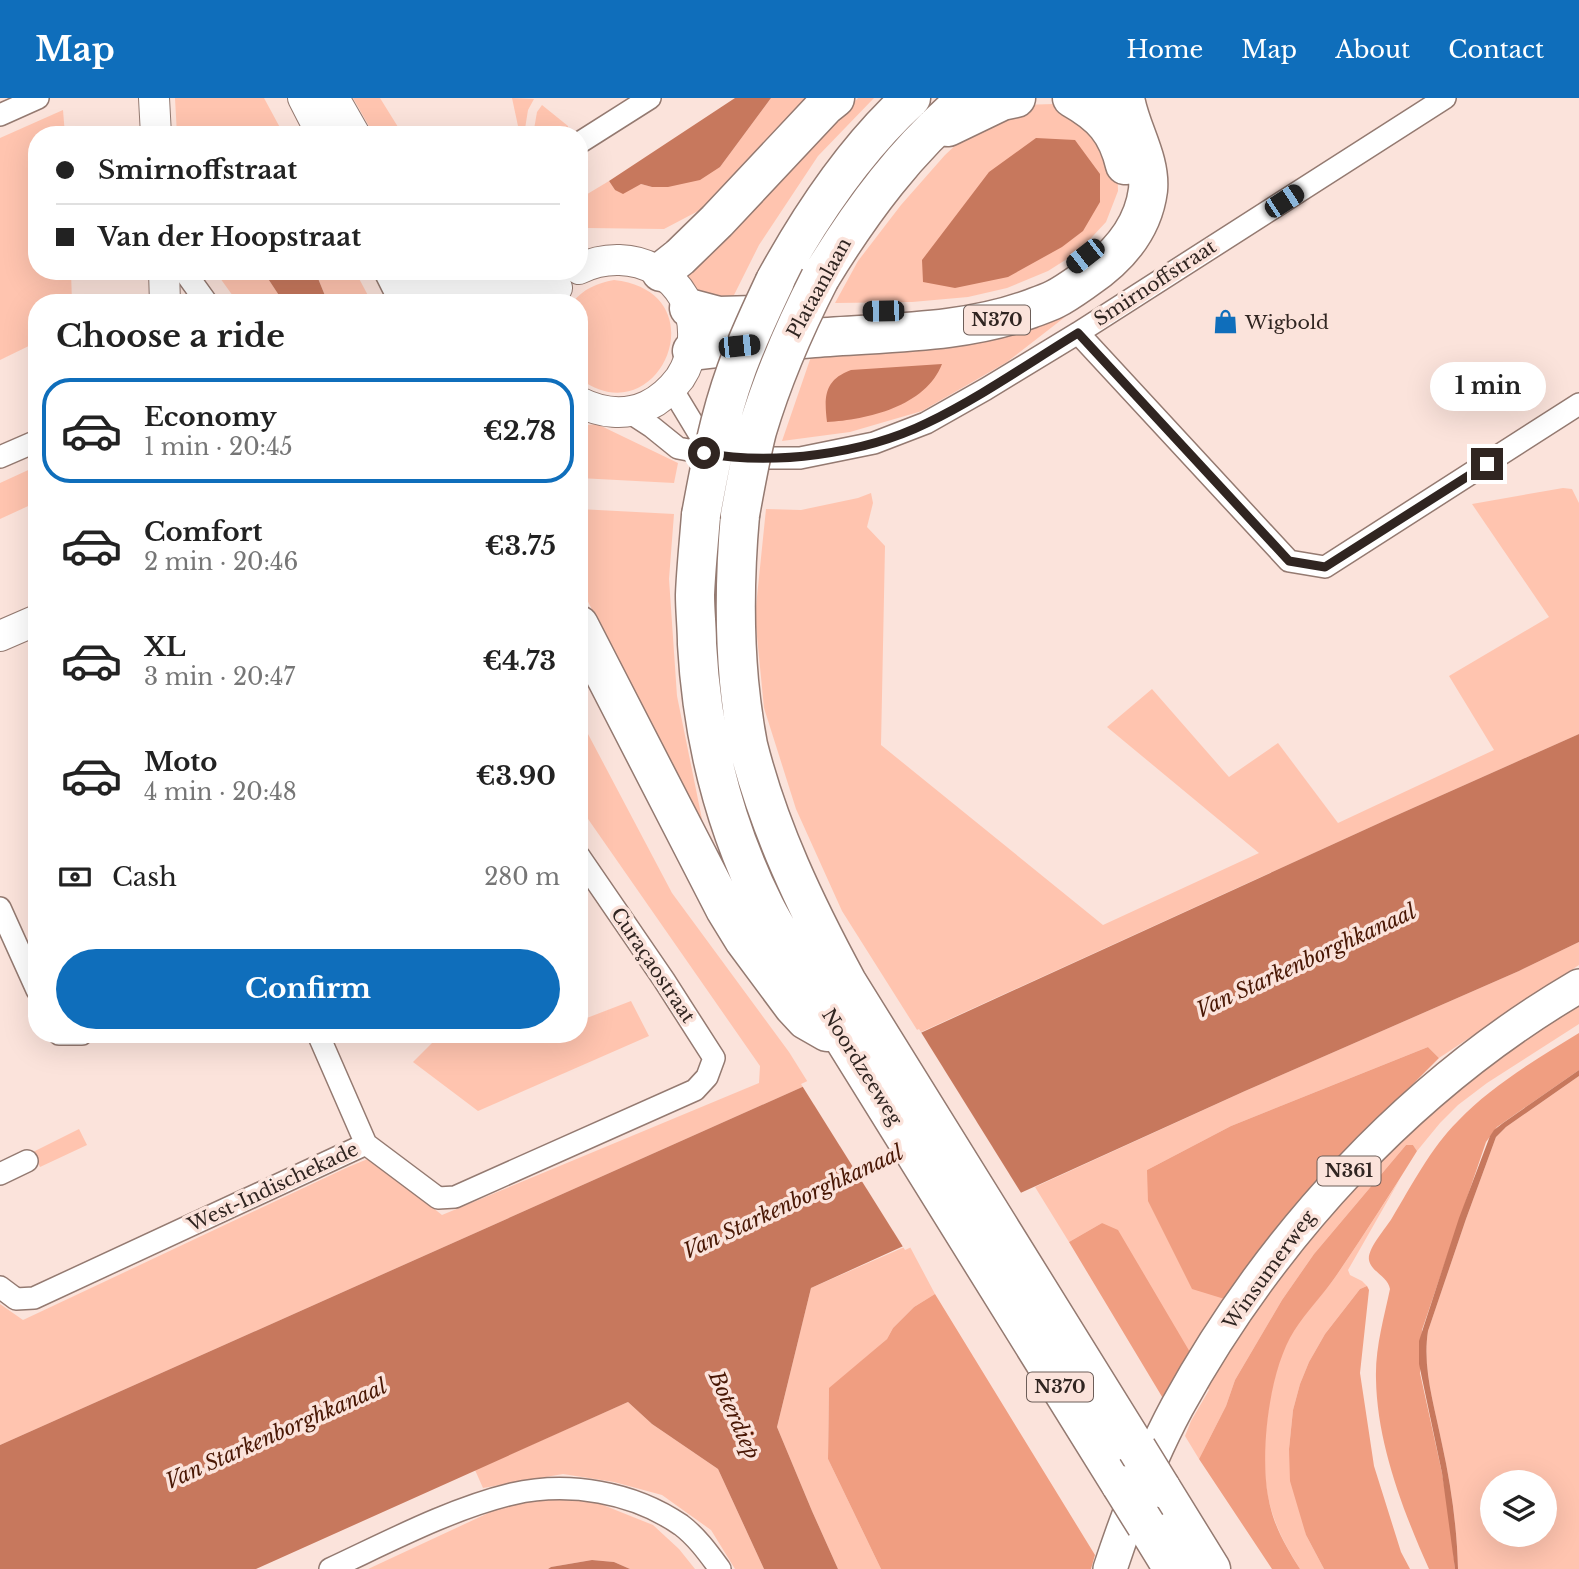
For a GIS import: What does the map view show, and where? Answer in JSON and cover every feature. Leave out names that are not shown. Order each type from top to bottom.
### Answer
[{"type":"highway","points":[[661,272],[717,221],[835,98]]},
{"type":"highway","name":"Plataanlaan","points":[[701,515],[721,419],[754,326],[775,281],[822,201],[864,148],[911,98]]},
{"type":"highway","name":"Plataanlaan","points":[[740,515],[747,474],[769,393],[801,315],[821,278],[872,199],[924,139],[968,98]]},
{"type":"highway","name":"N370","points":[[924,139],[1016,98]]},
{"type":"highway","name":"N370","points":[[689,308],[719,316],[909,311],[979,306],[1027,290],[1070,268],[1112,231],[1121,214],[1127,180],[1121,146],[1111,130],[1099,116],[1072,98]]},
{"type":"highway","name":"N370","points":[[692,351],[810,338],[944,328],[1004,318],[1054,300],[1106,266],[1129,239],[1142,215],[1148,188],[1147,166],[1125,98]]},
{"type":"highway","name":"Noordzeeweg","points":[[701,515],[695,597],[705,720],[714,767],[729,821],[765,907],[847,1043],[1136,1449],[1161,1488],[1190,1565]]},
{"type":"highway","name":"Noordzeeweg","points":[[740,515],[734,613],[740,693],[748,743],[778,842],[821,935],[819,994],[1014,1281],[1121,1485],[1146,1525],[1190,1565]]},
{"type":"highway","name":"N370","points":[[588,643],[725,909],[744,940],[819,994]]},
{"type":"main road","points":[[154,98],[156,126]]},
{"type":"main road","points":[[303,98],[317,126]]},
{"type":"main road","points":[[334,98],[350,126]]},
{"type":"main road","points":[[588,266],[607,259],[621,259],[635,261],[661,272],[677,287],[689,308],[693,327],[692,351],[686,369],[672,389],[654,403],[629,412],[601,411],[588,406]]},
{"type":"main road","points":[[420,280],[438,294]]},
{"type":"main road","points":[[463,280],[495,294]]},
{"type":"main road","points":[[523,294],[565,283]]},
{"type":"main road","points":[[0,636],[28,624]]},
{"type":"main road","name":"Winsumerweg","points":[[1110,1569],[1142,1481],[1176,1410],[1207,1355],[1242,1302],[1310,1213],[1382,1136],[1467,1062],[1552,1001],[1579,986]]},
{"type":"street","points":[[0,115],[38,98]]},
{"type":"street","points":[[588,138],[650,98]]},
{"type":"street","name":"Smirnoffstraat","points":[[629,412],[678,449],[730,458],[800,458],[874,443],[926,423],[1078,333],[1445,98]]},
{"type":"street","points":[[1078,333],[1289,561],[1325,567],[1579,404]]},
{"type":"street","points":[[672,389],[698,432],[730,458]]},
{"type":"street","points":[[0,457],[28,445]]},
{"type":"street","name":"Curaçaostraat","points":[[588,869],[706,1044],[714,1058],[707,1077]]},
{"type":"street","points":[[0,908],[28,970]]},
{"type":"street","points":[[322,1043],[366,1143]]},
{"type":"street","name":"West-Indischekade","points":[[8,1293],[34,1298],[366,1143],[438,1198],[455,1197],[695,1090],[707,1077]]},
{"type":"street","points":[[0,1174],[27,1161]]},
{"type":"street","points":[[330,1569],[449,1515],[513,1494],[557,1488],[599,1491],[642,1503],[682,1526],[720,1569]]},
{"type":"shaded area","points":[[175,98],[264,98],[279,126],[177,126]]},
{"type":"shaded area","points":[[353,98],[380,98],[397,126],[369,126]]},
{"type":"shaded area","points":[[512,98],[534,99],[528,110],[525,126],[518,126]]},
{"type":"shaded area","points":[[771,98],[810,98],[780,125],[704,208],[664,229],[588,228],[588,194],[609,181],[615,190],[641,184],[652,187],[720,167]]},
{"type":"shaded area","points":[[858,98],[874,98],[818,156],[759,245],[728,307],[709,304],[682,278]]},
{"type":"shaded area","points":[[1054,104],[1078,111],[1117,157],[1118,191],[1106,222],[1078,252],[1048,271],[1007,288],[968,297],[912,302],[835,303],[858,261],[901,205],[945,155],[976,126],[1020,105]]},
{"type":"shaded area","points":[[542,105],[568,126],[535,126],[537,112]]},
{"type":"shaded area","points":[[63,110],[64,126],[28,126],[28,280],[71,280],[72,294],[28,294],[28,346],[0,360],[0,138]]},
{"type":"shaded area","points":[[221,280],[269,280],[278,294],[232,294]]},
{"type":"shaded area","points":[[319,280],[360,280],[367,294],[324,294]]},
{"type":"shaded area","points":[[614,280],[647,290],[665,309],[671,332],[667,356],[653,377],[633,390],[608,392],[588,382],[588,294],[581,294]]},
{"type":"shaded area","points":[[1065,317],[1007,362],[922,411],[850,432],[782,441],[814,348],[946,341]]},
{"type":"shaded area","points":[[597,424],[678,463],[674,483],[588,478],[588,425]]},
{"type":"shaded area","points":[[28,470],[28,506],[0,519],[0,483]]},
{"type":"shaded area","points":[[1563,488],[1572,489],[1579,503],[1579,734],[919,1033],[842,911],[796,809],[764,708],[755,616],[766,509],[801,510],[871,493],[873,503],[867,527],[885,546],[881,745],[1103,925],[1259,853],[1107,727],[1152,689],[1229,777],[1278,743],[1338,823],[1494,750],[1449,676],[1549,617],[1472,504]]},
{"type":"shaded area","points":[[588,509],[674,514],[669,579],[677,696],[704,829],[588,602]]},
{"type":"shaded area","points":[[588,734],[672,893],[789,1052],[809,1084],[0,1445],[0,1304],[23,1320],[370,1158],[442,1215],[759,1083],[760,1066],[588,819]]},
{"type":"shaded area","points":[[1579,942],[1579,965],[1439,1058],[1428,1047],[1231,1126],[1147,1170],[1231,1301],[1194,1359],[1102,1223],[1069,1242],[1035,1187],[1519,971]]},
{"type":"shaded area","points":[[631,1001],[649,1036],[478,1111],[413,1062],[432,1043],[588,1043],[588,1018]]},
{"type":"shaded area","points":[[1579,1003],[1579,1024],[1487,1083],[1458,1105],[1417,1151],[1413,1145],[1406,1145],[1314,1254],[1282,1300],[1235,1380],[1226,1406],[1199,1459],[1185,1436],[1209,1390],[1205,1385],[1207,1381],[1320,1220],[1458,1085]]},
{"type":"shaded area","points":[[1579,1033],[1579,1070],[1497,1127],[1486,1142],[1422,1330],[1420,1373],[1442,1473],[1455,1569],[1429,1569],[1401,1500],[1381,1428],[1376,1367],[1390,1289],[1370,1264],[1369,1255],[1430,1155],[1458,1121],[1500,1084]]},
{"type":"shaded area","points":[[1428,1047],[1439,1058],[1325,1172],[1231,1301],[1192,1289],[1148,1201],[1147,1170],[1231,1126]]},
{"type":"shaded area","points":[[1579,1076],[1579,1569],[1458,1569],[1451,1490],[1428,1374],[1428,1331],[1496,1137],[1506,1127]]},
{"type":"shaded area","points":[[79,1129],[87,1145],[40,1167],[33,1152]]},
{"type":"shaded area","points":[[1406,1145],[1413,1145],[1417,1151],[1336,1276],[1294,1331],[1278,1367],[1266,1435],[1266,1478],[1276,1526],[1300,1569],[1272,1569],[1199,1459],[1226,1406],[1235,1380],[1282,1300],[1314,1254]]},
{"type":"shaded area","points":[[1400,1179],[1348,1270],[1350,1275],[1367,1286],[1360,1289],[1325,1334],[1309,1362],[1293,1410],[1289,1449],[1306,1535],[1324,1569],[1300,1569],[1277,1526],[1268,1497],[1265,1458],[1272,1389],[1293,1331],[1336,1276]]},
{"type":"shaded area","points":[[1102,1223],[1118,1230],[1194,1359],[1167,1405],[1069,1242]]},
{"type":"shaded area","points":[[909,1245],[935,1294],[914,1307],[893,1328],[887,1339],[829,1389],[828,1459],[881,1569],[838,1569],[777,1427],[811,1288]]},
{"type":"shaded area","points":[[1367,1286],[1369,1290],[1360,1373],[1374,1466],[1401,1552],[1410,1569],[1324,1569],[1306,1535],[1290,1481],[1289,1449],[1293,1410],[1309,1362],[1325,1334],[1360,1289]]},
{"type":"shaded area","points":[[935,1294],[1095,1555],[1091,1569],[881,1569],[828,1459],[829,1388],[887,1339],[893,1328],[914,1307]]},
{"type":"shaded area","points":[[628,1402],[652,1424],[718,1469],[764,1569],[735,1569],[711,1530],[662,1495],[614,1482],[563,1474],[483,1488],[475,1470]]},
{"type":"shaded area","points":[[548,1497],[598,1503],[653,1525],[679,1549],[695,1569],[630,1569],[614,1562],[592,1560],[548,1569],[368,1569],[497,1509]]},
{"type":"water","points":[[735,98],[771,98],[720,167],[700,180],[668,187],[641,184],[623,194],[615,190],[609,181]]},
{"type":"water","points":[[1036,138],[1075,140],[1100,174],[1100,202],[1083,231],[1062,247],[1008,277],[955,288],[923,282],[922,260],[989,172]]},
{"type":"water","points":[[269,280],[319,280],[324,294],[278,294]]},
{"type":"water","points":[[942,364],[923,390],[894,408],[860,418],[827,422],[828,390],[842,374],[851,370]]},
{"type":"water","points":[[1579,734],[1579,942],[811,1288],[777,1427],[838,1569],[764,1569],[718,1469],[652,1424],[628,1402],[256,1569],[0,1569],[0,1445],[809,1084]]},
{"type":"water","points":[[1579,1070],[1579,1076],[1506,1127],[1496,1137],[1428,1331],[1428,1374],[1455,1522],[1458,1569],[1455,1569],[1442,1473],[1419,1364],[1419,1341],[1459,1218],[1490,1136],[1503,1123]]},
{"type":"water","points":[[592,1560],[614,1562],[630,1569],[548,1569],[551,1567]]},
{"type":"pier","points":[[919,1029],[1023,1196],[905,1250],[801,1084]]},
{"type":"place","name":"Wigbold","points":[[1225,322]]},
{"type":"route","points":[[704,453],[730,458],[800,458],[874,443],[926,423],[1078,333],[1289,561],[1325,567],[1487,464]]},
{"type":"water label","name":"Van Starkenborghkanaal","points":[[1306,961]]},
{"type":"water label","name":"Van Starkenborghkanaal","points":[[793,1202]]},
{"type":"water label","name":"Boterdiep","points":[[734,1415]]},
{"type":"water label","name":"Van Starkenborghkanaal","points":[[276,1434]]}]
